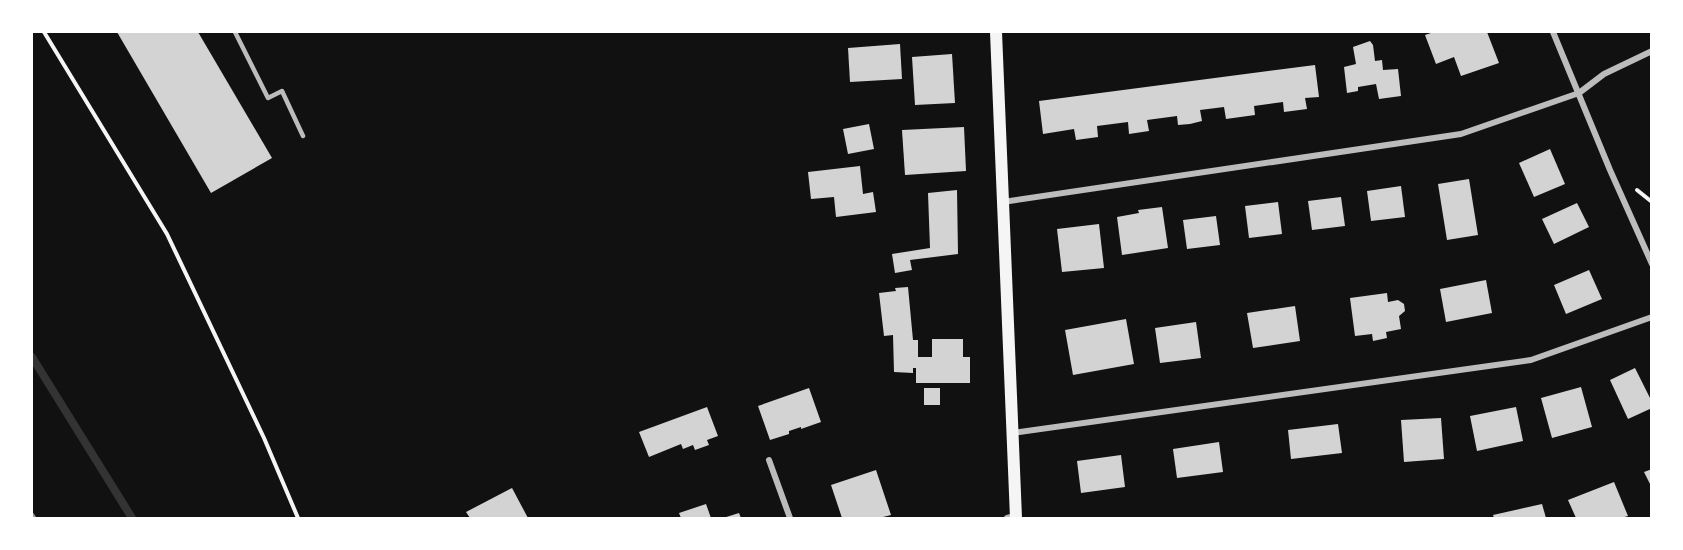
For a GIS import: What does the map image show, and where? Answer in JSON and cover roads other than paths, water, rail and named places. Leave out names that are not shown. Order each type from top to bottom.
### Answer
[{"type":"main road","points":[[996,32],[1012,433],[1013,518]]},
{"type":"street","points":[[1553,32],[1652,264]]},
{"type":"street","points":[[1003,202],[1461,134],[1579,93],[1604,74],[1652,51]]},
{"type":"street","points":[[1012,433],[1531,360],[1652,317]]},
{"type":"street","points":[[769,460],[790,519]]},
{"type":"lane","points":[[236,32],[268,98],[282,91],[303,136]]},
{"type":"waterway","points":[[32,357],[132,518]]}]
